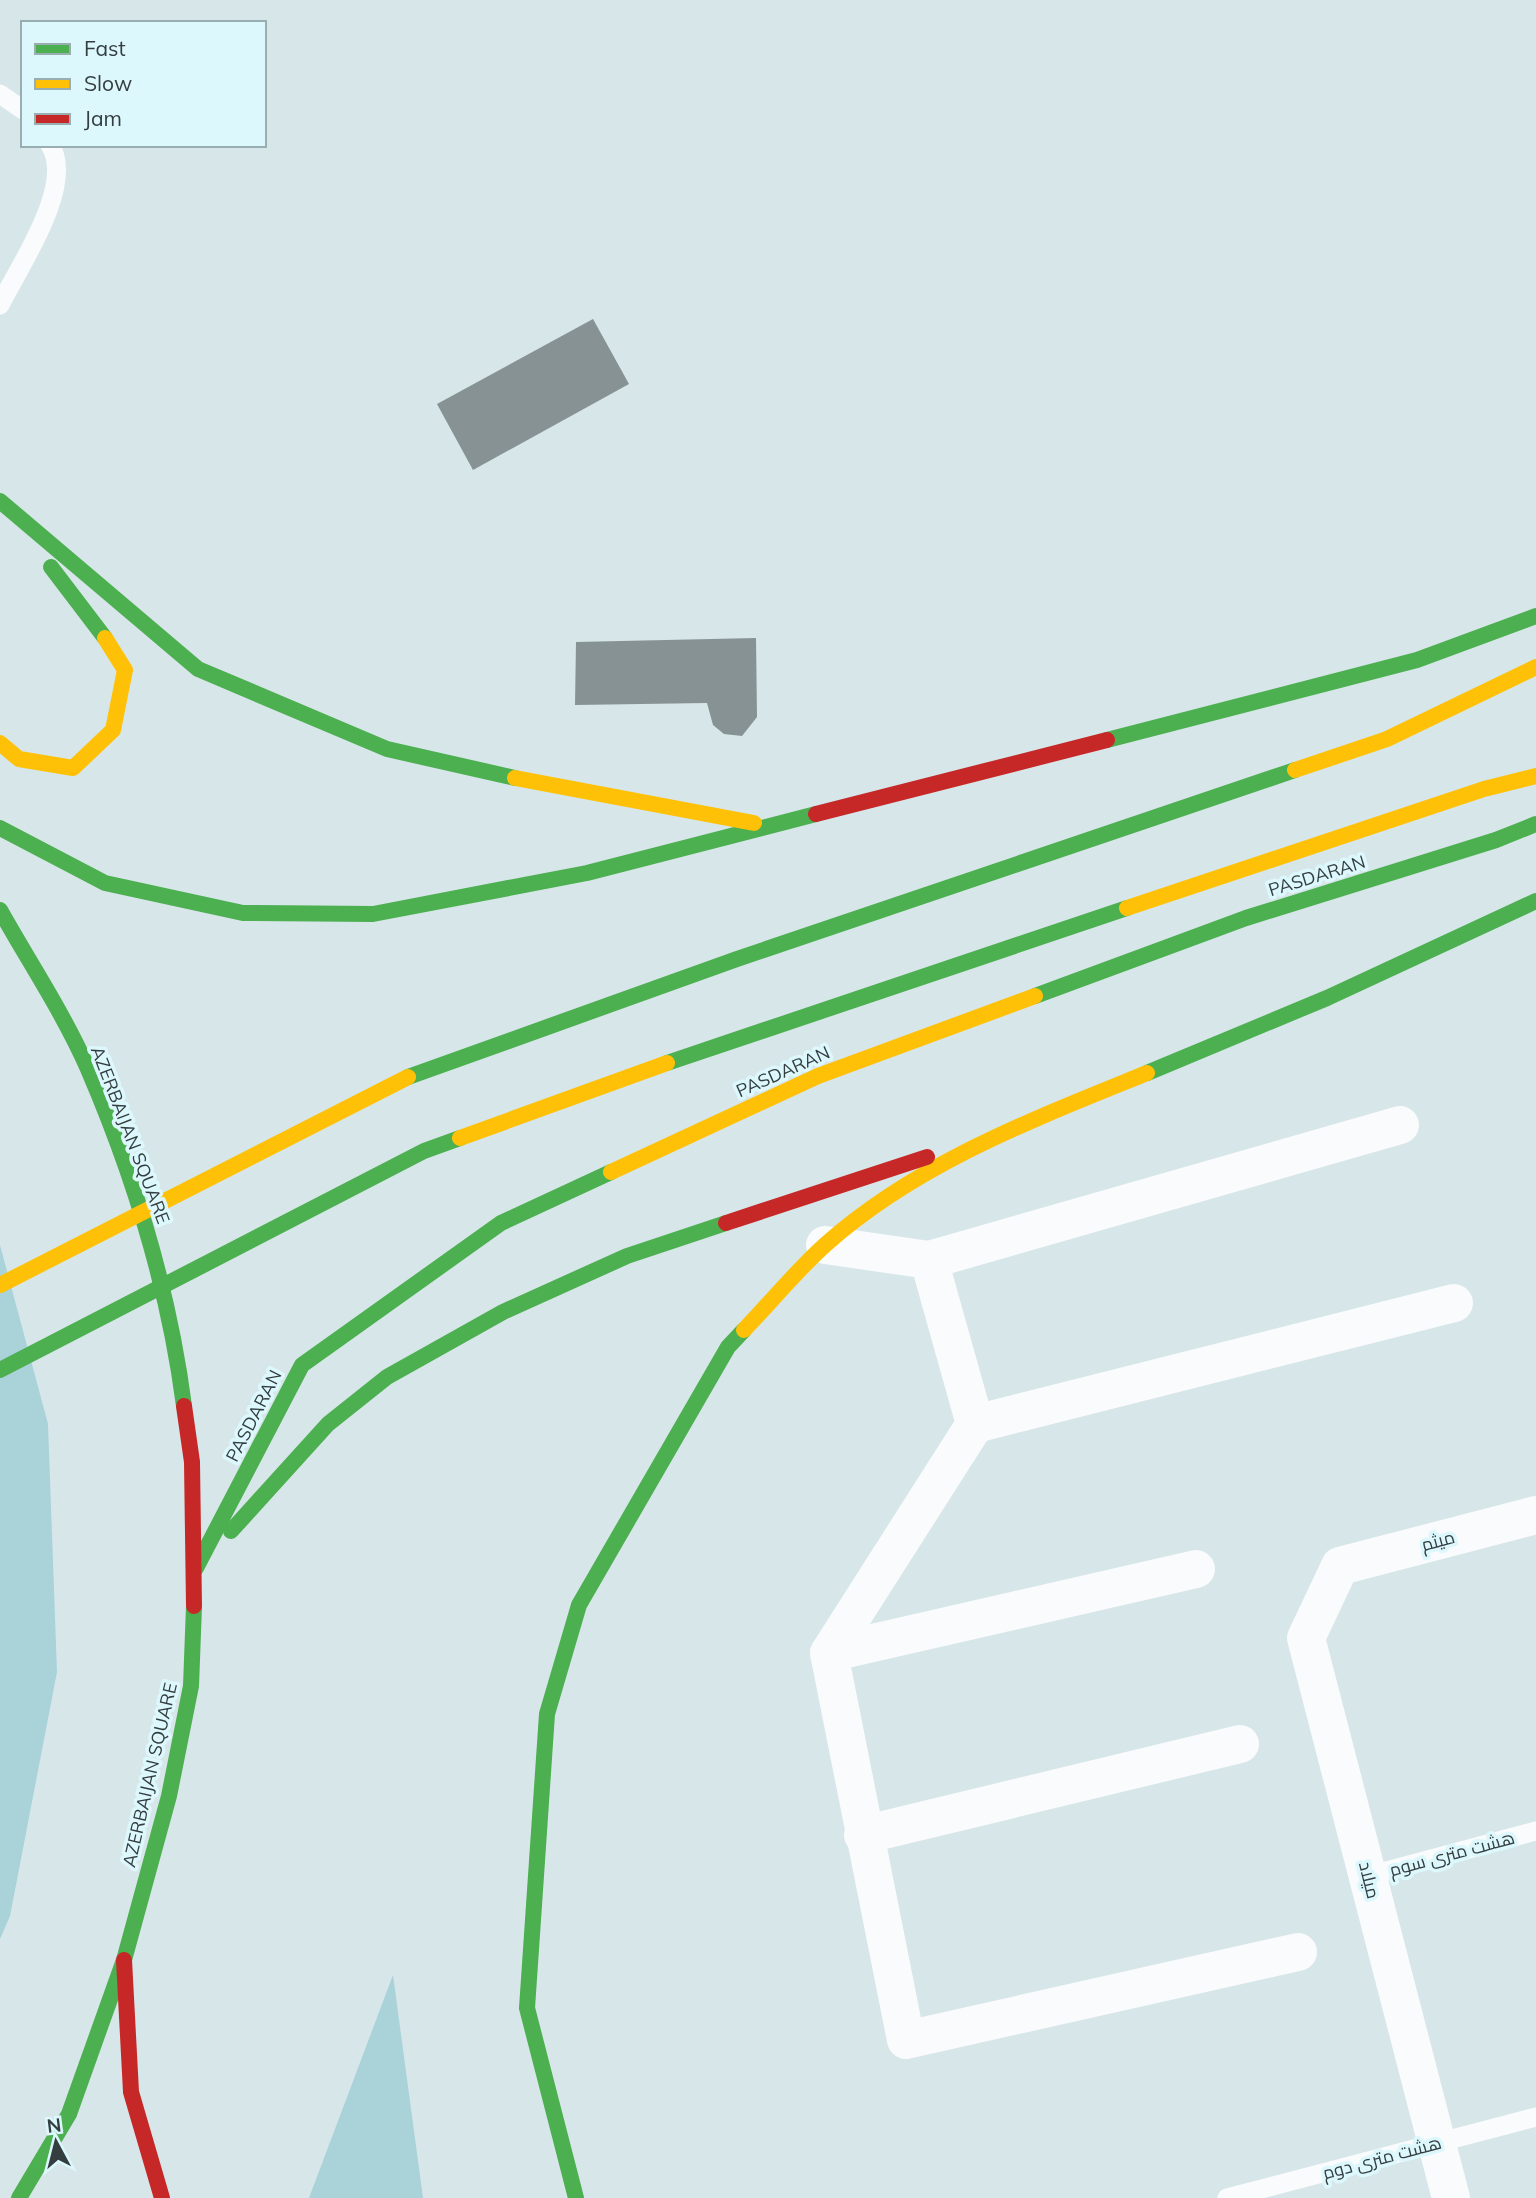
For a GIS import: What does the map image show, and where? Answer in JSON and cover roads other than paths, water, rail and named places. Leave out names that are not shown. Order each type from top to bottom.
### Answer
[{"type":"main road","points":[[0,502],[94,619],[125,670],[113,730],[74,768],[19,759],[0,744]]},
{"type":"main road","points":[[0,502],[198,669],[387,749],[569,791],[767,825]]},
{"type":"main road","points":[[0,828],[104,883],[243,913],[373,914],[587,873],[1417,660],[1536,616]]},
{"type":"main road","points":[[0,1285],[391,1083],[737,958],[1387,739],[1536,667]]},
{"type":"main road","points":[[0,1370],[424,1151],[763,1029],[1471,794],[1536,776]]},
{"type":"main road","name":"PASDARAN","points":[[197,1568],[302,1365],[501,1223],[818,1076],[1246,918],[1496,841],[1536,824]]},
{"type":"main road","points":[[197,1568],[328,1424],[387,1377],[503,1312],[627,1255],[1008,1130],[1327,998],[1464,937],[1536,901]]},
{"type":"main road","name":"AZERBAIJAN SQUARE","points":[[0,909],[87,1068],[142,1210],[178,1357],[192,1462],[197,1568],[191,1686],[169,1796],[124,1960],[69,2114],[19,2198]]},
{"type":"main road","points":[[576,2198],[527,2008],[547,1714],[579,1605],[651,1475],[728,1347],[825,1245],[914,1180],[1008,1130]]},
{"type":"main road","points":[[124,1960],[131,2092],[162,2198]]},
{"type":"street","points":[[825,1245],[929,1260],[1400,1125]]},
{"type":"street","points":[[929,1260],[975,1424]]},
{"type":"street","points":[[1298,1952],[906,2040],[863,1835],[829,1653],[975,1424],[1454,1303]]},
{"type":"street","name":"میثم","points":[[1340,1566],[1536,1515]]},
{"type":"street","name":"میلاد","points":[[1340,1566],[1306,1638],[1451,2198]]},
{"type":"street","points":[[829,1653],[1196,1569]]},
{"type":"street","points":[[863,1835],[1240,1744]]},
{"type":"lane","points":[[0,94],[21,109]]},
{"type":"lane","points":[[0,305],[47,216],[56,180],[51,147]]},
{"type":"lane","name":"هشت متری سوم","points":[[1368,1876],[1536,1831]]},
{"type":"lane","name":"هشت متری دوم","points":[[1227,2198],[1536,2117]]}]
